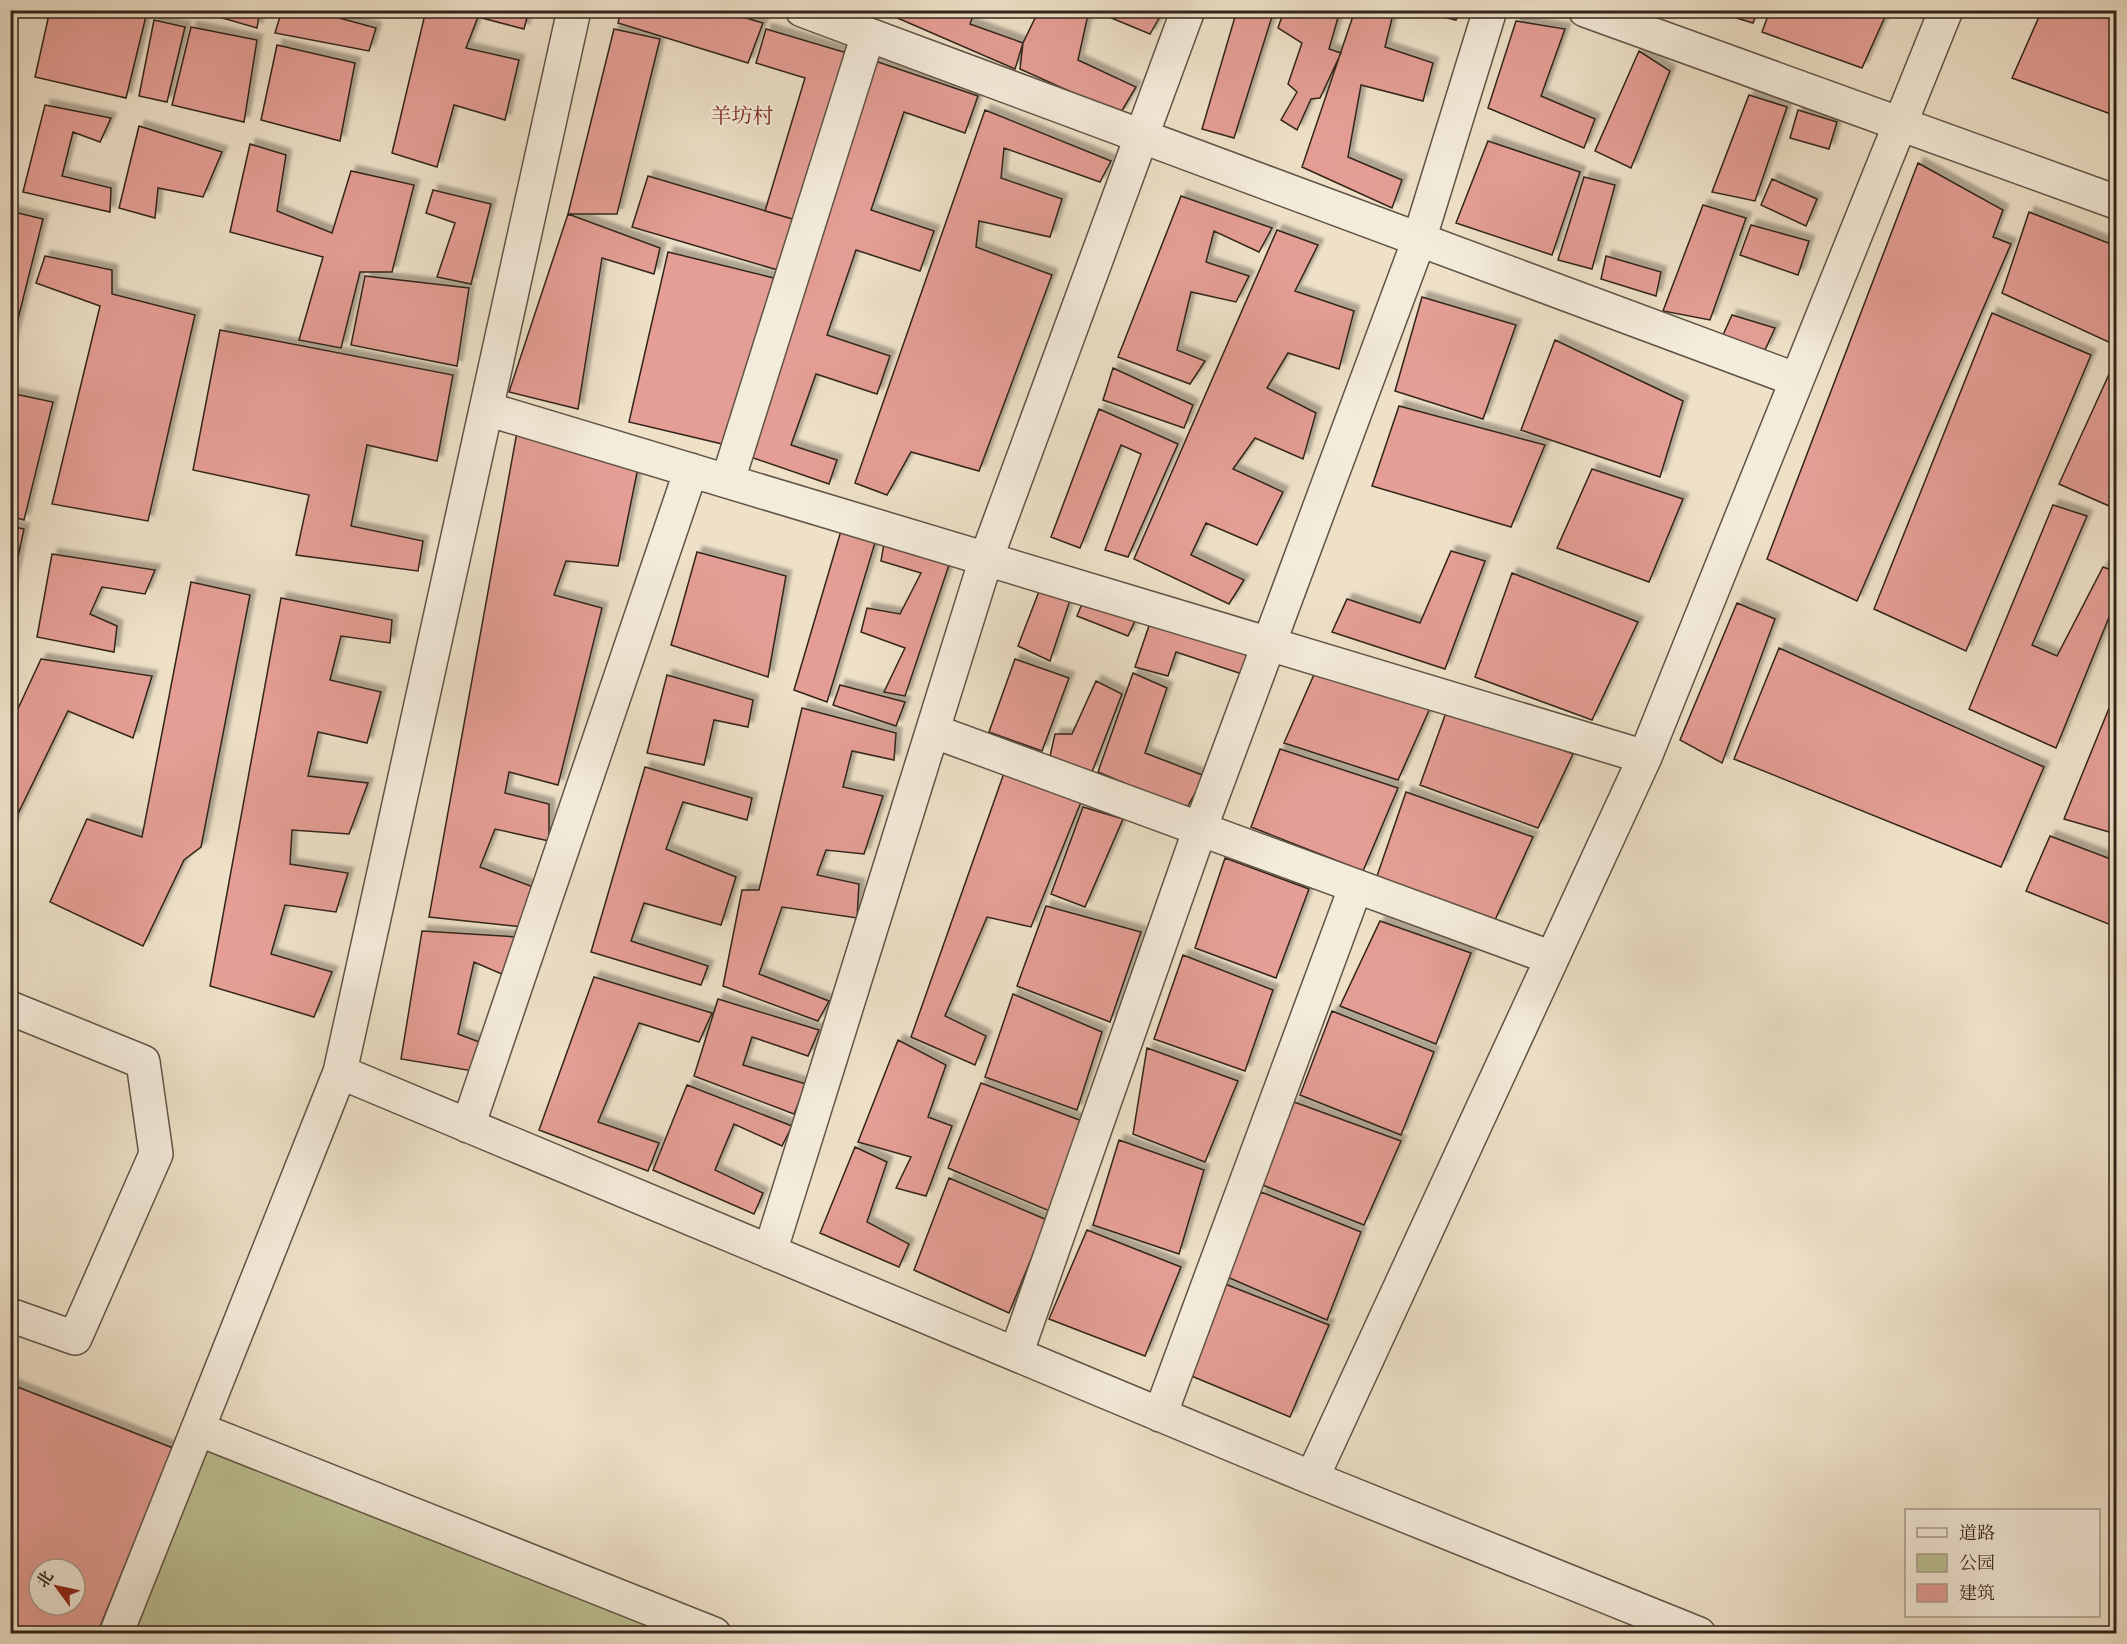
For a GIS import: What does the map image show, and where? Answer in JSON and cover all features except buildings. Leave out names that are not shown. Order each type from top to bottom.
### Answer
[{"type":"street","points":[[116,1634],[339,1072],[574,10]]},
{"type":"street","points":[[802,10],[1797,380]]},
{"type":"street","points":[[770,1252],[987,559],[1188,10]]},
{"type":"street","points":[[1016,1354],[1200,829],[1419,240],[1490,10]]},
{"type":"street","points":[[1586,10],[2116,202]]},
{"type":"street","points":[[1312,1478],[1645,757],[1946,10]]},
{"type":"street","points":[[728,480],[868,35]]},
{"type":"street","points":[[487,409],[1645,757]]},
{"type":"street","points":[[468,1126],[691,470]]},
{"type":"street","points":[[933,730],[1552,958]]},
{"type":"street","points":[[1160,1415],[1356,886]]},
{"type":"street","points":[[10,1008],[143,1062],[156,1154],[75,1338],[10,1315]]},
{"type":"street","points":[[339,1072],[1312,1478],[1699,1634]]},
{"type":"street","points":[[198,1429],[714,1634]]},
{"type":"green space","points":[[198,1429],[714,1634],[116,1634]]},
{"type":"district","name":"羊坊村","points":[[742,116]]}]
